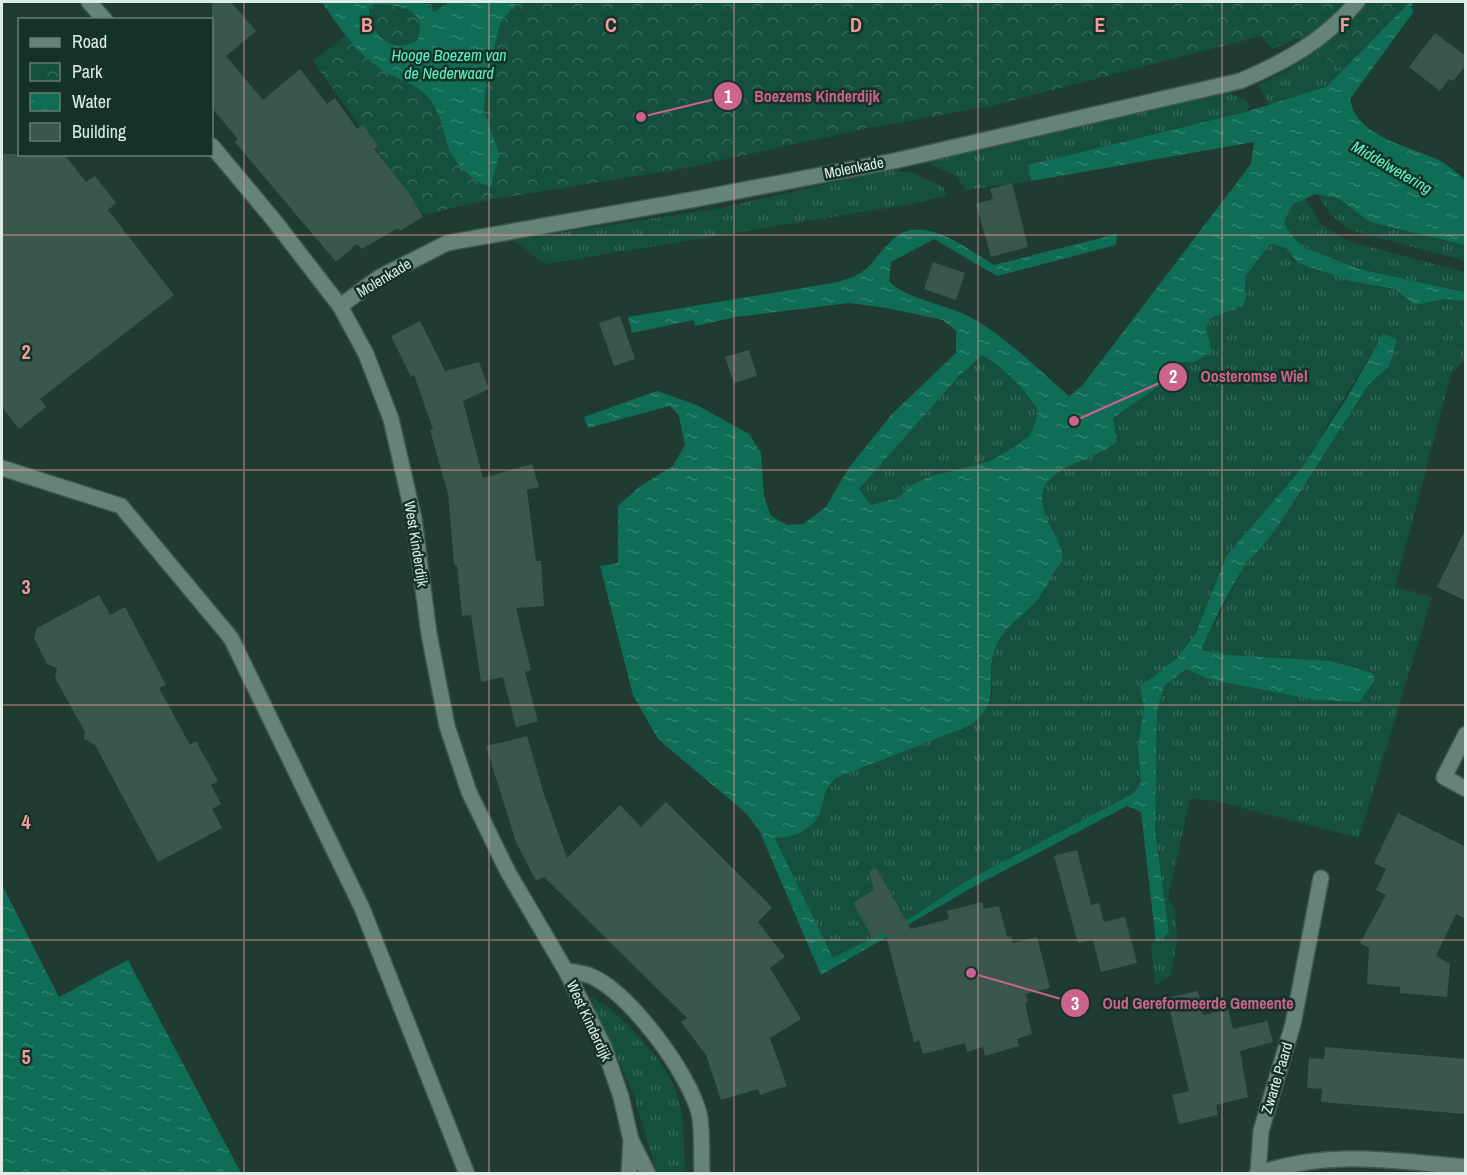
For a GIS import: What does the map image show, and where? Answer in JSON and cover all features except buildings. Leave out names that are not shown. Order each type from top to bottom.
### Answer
[{"type":"street","points":[[89,2],[103,18]]},
{"type":"street","name":"Molenkade","points":[[340,306],[380,277],[447,243],[696,200],[894,161],[1240,81],[1286,62],[1336,26],[1357,2]]},
{"type":"street","name":"West Kinderdijk","points":[[213,147],[273,219],[340,306],[366,354],[391,419],[414,519],[429,634],[447,726],[469,792],[508,872],[566,971],[604,1047],[621,1097],[631,1140],[648,1173]]},
{"type":"street","points":[[2,468],[121,506],[231,638],[362,908],[467,1173]]},
{"type":"street","points":[[1466,734],[1444,777],[1466,789]]},
{"type":"street","name":"Zwarte Paard","points":[[1321,878],[1293,1024],[1261,1131],[1257,1173],[1299,1161],[1341,1157],[1466,1167]]},
{"type":"street","name":"West Kinderdijk","points":[[566,971],[592,976],[627,999],[657,1037],[678,1070],[699,1113],[702,1173]]},
{"type":"street","name":"West Kinderdijk","points":[[629,1173],[631,1140]]},
{"type":"green space","points":[[325,2],[1410,2],[1346,75],[1345,71],[1297,38],[1273,49],[1261,36],[991,106],[868,128],[681,169],[487,200],[423,215],[313,61],[350,32]]},
{"type":"green space","points":[[1371,2],[1410,2],[1326,87],[1270,105],[1258,85],[1291,68],[1319,49],[1345,28]]},
{"type":"green space","points":[[1229,93],[1245,99],[1250,107],[1245,112],[1028,165],[1031,181],[966,190],[956,176],[923,161]]},
{"type":"green space","points":[[888,170],[914,173],[943,187],[947,195],[912,204],[545,264],[513,240],[721,208]]},
{"type":"green space","points":[[1318,195],[1338,198],[1370,222],[1465,245],[1465,261],[1350,230],[1330,214]]},
{"type":"green space","points":[[1305,198],[1321,224],[1350,242],[1465,272],[1465,292],[1359,269],[1303,247],[1288,232],[1284,221],[1293,204]]},
{"type":"green space","points":[[1270,244],[1286,248],[1298,263],[1373,285],[1396,289],[1435,301],[1446,299],[1465,301],[1465,360],[1451,374],[1395,587],[1432,597],[1359,838],[1212,800],[1190,799],[1168,898],[1175,909],[1177,941],[1171,975],[1155,986],[1151,942],[1156,942],[1169,933],[1155,831],[1157,711],[1164,686],[1186,669],[1208,679],[1315,700],[1358,702],[1227,655],[1201,650],[1246,563],[1263,546],[1282,520],[1369,384],[1390,367],[1383,334],[1301,469],[1227,555],[1195,635],[1177,658],[1140,687],[1144,707],[1138,746],[1141,782],[1134,793],[963,883],[906,921],[833,958],[773,836],[781,838],[825,795],[826,787],[836,778],[971,725],[992,696],[991,672],[994,651],[1002,633],[1040,596],[1053,570],[1063,561],[1061,547],[1044,510],[1042,495],[1047,483],[1055,474],[1107,449],[1117,441],[1112,418],[1159,386],[1181,362],[1194,362],[1212,352],[1206,328],[1212,317],[1243,306],[1246,297],[1245,277]]},
{"type":"green space","points":[[982,354],[1014,380],[1034,404],[1039,413],[1028,436],[1005,453],[987,462],[928,477],[910,486],[898,498],[871,505],[859,489],[958,377]]},
{"type":"green space","points":[[590,997],[608,1007],[633,1031],[650,1049],[671,1080],[681,1111],[685,1173],[661,1173],[656,1170],[632,1090]]},
{"type":"water","name":"Hooge Boezem van de Nederwaard","points":[[322,2],[423,2],[434,12],[450,2],[516,2],[500,24],[486,80],[484,111],[499,154],[491,187],[465,172],[455,159],[448,147],[437,110],[426,94],[387,73],[367,58],[350,41]],"holes":[[[369,5],[399,6],[414,14],[420,29],[417,41],[398,46],[382,39],[372,24]]]},
{"type":"water","name":"Middelwetering","points":[[1410,2],[1413,2],[1411,8],[1414,11],[1350,99],[1354,112],[1362,123],[1373,131],[1399,145],[1439,160],[1465,180],[1465,245],[1370,222],[1338,198],[1315,194],[1293,204],[1284,221],[1288,232],[1303,247],[1359,269],[1465,292],[1465,301],[1446,299],[1414,305],[1396,289],[1350,281],[1298,263],[1286,248],[1270,244],[1245,277],[1246,297],[1243,306],[1211,318],[1206,328],[1212,352],[1194,362],[1181,362],[1159,386],[1113,418],[1117,441],[1107,449],[1055,474],[1047,483],[1042,495],[1044,510],[1061,547],[1063,561],[1043,592],[999,640],[992,660],[990,698],[981,716],[971,725],[836,778],[825,793],[819,814],[812,824],[791,836],[774,837],[833,958],[906,921],[963,883],[1134,793],[1141,782],[1138,746],[1144,707],[1140,687],[1177,658],[1195,635],[1227,555],[1301,469],[1348,396],[1383,334],[1397,339],[1389,367],[1369,384],[1282,520],[1263,546],[1246,563],[1221,607],[1201,650],[1228,655],[1330,661],[1372,673],[1375,680],[1359,702],[1315,700],[1208,679],[1186,669],[1164,686],[1157,711],[1155,831],[1169,933],[1156,942],[1141,812],[1127,806],[973,887],[821,975],[760,832],[747,814],[658,739],[633,695],[600,566],[618,563],[618,506],[639,487],[673,466],[685,445],[679,416],[670,406],[588,428],[584,417],[657,391],[697,405],[749,434],[761,453],[764,497],[771,516],[787,525],[803,524],[826,507],[848,469],[892,414],[956,353],[956,331],[943,320],[887,308],[849,303],[736,317],[695,326],[694,320],[632,333],[628,317],[838,282],[870,266],[892,240],[904,232],[931,231],[958,243],[994,265],[1117,234],[1116,245],[997,276],[934,239],[891,262],[889,281],[895,286],[913,296],[964,314],[978,322],[1006,341],[1069,396],[1082,386],[1251,164],[1254,142],[1031,181],[1028,165],[1245,112],[1326,87]],"holes":[[[982,355],[1021,388],[1039,413],[1029,436],[1005,453],[987,462],[928,477],[910,486],[898,498],[871,505],[859,489],[958,377]]]},
{"type":"water","points":[[2,885],[59,997],[128,960],[241,1173],[2,1173]]},
{"type":"place","name":"Boezems Kinderdijk","points":[[641,117]]},
{"type":"place","name":"Oosteromse Wiel","points":[[1074,421]]},
{"type":"place","name":"Oud Gereformeerde Gemeente","points":[[971,973]]}]
